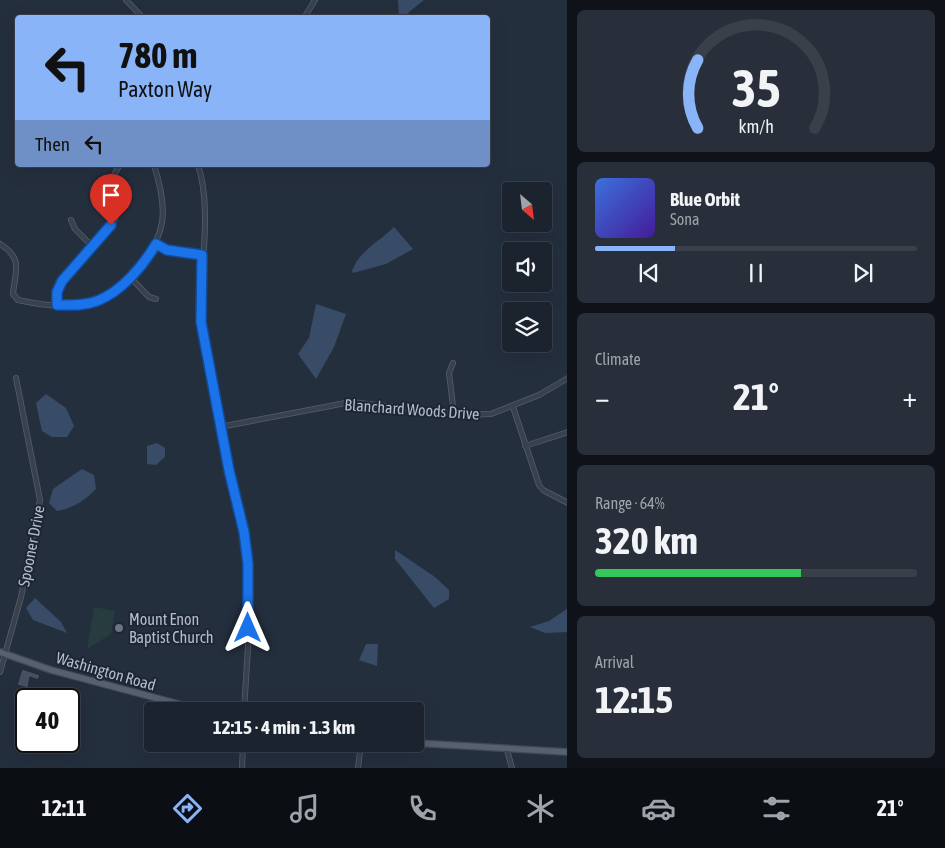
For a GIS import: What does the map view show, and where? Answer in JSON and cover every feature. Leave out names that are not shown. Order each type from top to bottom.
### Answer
[{"type":"main road","name":"Washington Road","points":[[2,652],[51,670],[171,702]]},
{"type":"main road","points":[[424,744],[507,750],[567,752]]},
{"type":"street","points":[[126,0],[140,15]]},
{"type":"street","points":[[306,15],[315,0]]},
{"type":"street","points":[[57,305],[57,292],[62,281],[108,230],[114,218],[111,184],[119,167]]},
{"type":"street","points":[[0,244],[10,251],[16,261],[18,268],[14,286],[14,297],[18,300],[57,305],[96,301],[109,294],[130,277],[149,257],[156,244],[163,216],[162,199],[154,167]]},
{"type":"street","points":[[198,167],[204,200],[201,322],[220,427],[244,532],[248,564],[248,647],[245,702]]},
{"type":"street","points":[[71,220],[75,228],[93,247]]},
{"type":"street","points":[[156,244],[167,250],[202,255]]},
{"type":"street","points":[[130,277],[149,296],[156,299]]},
{"type":"street","points":[[454,363],[450,372],[454,414]]},
{"type":"street","name":"Spooner Drive","points":[[0,672],[2,652],[21,597],[40,500],[16,378]]},
{"type":"street","name":"Blanchard Woods Drive","points":[[220,427],[351,402],[478,416],[513,407],[567,379]]},
{"type":"street","points":[[513,407],[539,485],[543,490],[567,502]]},
{"type":"street","points":[[525,446],[567,432]]},
{"type":"street","points":[[507,750],[512,768]]},
{"type":"street","points":[[242,768],[243,752]]},
{"type":"street","points":[[358,768],[360,752]]},
{"type":"green space","points":[[94,607],[115,611],[111,634],[87,649]]},
{"type":"water","points":[[398,0],[424,0],[408,15],[399,15]]},
{"type":"water","points":[[394,227],[413,249],[386,264],[353,273],[355,264],[360,258]]},
{"type":"water","points":[[316,304],[346,314],[334,347],[316,379],[298,354],[309,338]]},
{"type":"water","points":[[46,394],[66,408],[74,426],[67,437],[52,437],[42,431],[36,403]]},
{"type":"water","points":[[157,443],[165,448],[165,457],[156,465],[147,464],[147,446]]},
{"type":"water","points":[[82,469],[94,475],[96,489],[79,503],[57,511],[49,503],[53,489]]},
{"type":"water","points":[[395,550],[435,577],[449,590],[449,599],[434,608],[395,559]]},
{"type":"water","points":[[35,598],[61,622],[67,633],[33,620],[26,608]]},
{"type":"water","points":[[567,609],[567,632],[545,633],[530,627],[549,621]]},
{"type":"water","points":[[366,644],[378,644],[377,666],[359,660]]},
{"type":"building","points":[[22,669],[40,675],[38,680],[30,677],[28,688],[17,685]]},
{"type":"place","name":"Mount Enon Baptist Church","points":[[119,628]]},
{"type":"route","points":[[111,225],[62,281],[57,292],[57,305],[96,301],[109,294],[124,284],[149,257],[156,244],[167,250],[202,255],[201,322],[229,470],[244,532],[248,564],[248,628]]}]
